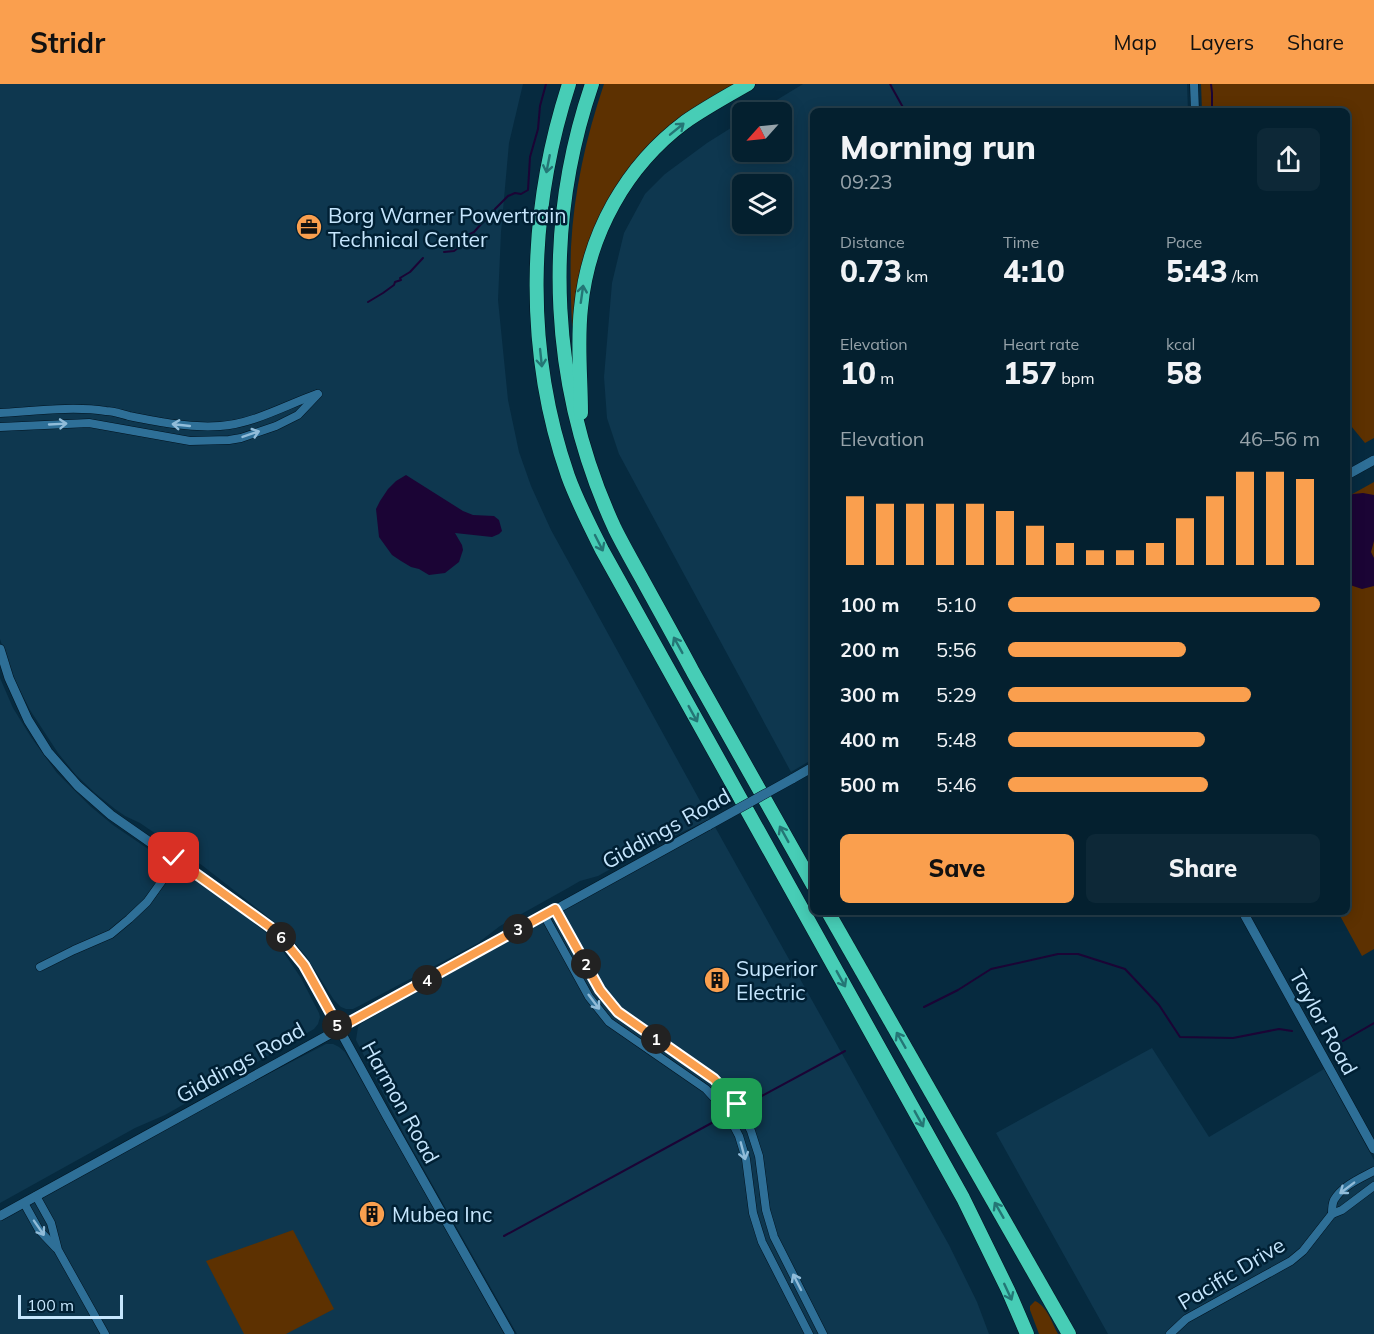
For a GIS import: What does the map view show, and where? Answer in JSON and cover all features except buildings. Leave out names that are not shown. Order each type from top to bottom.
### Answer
[{"type":"highway","points":[[569,84],[555,128],[545,179],[537,268],[537,311],[546,395],[568,476],[608,561],[963,1198],[1027,1334]]},
{"type":"highway","points":[[592,84],[567,179],[560,253],[560,309],[563,346],[572,400],[586,456],[616,530],[682,653],[810,880]]},
{"type":"highway","points":[[581,436],[580,309],[589,263],[604,220],[628,180],[661,142],[698,113],[748,84]]},
{"type":"highway","points":[[830,915],[1069,1334]]},
{"type":"street","points":[[1194,84],[1195,108]]},
{"type":"street","points":[[0,413],[84,409],[108,411],[166,423],[221,426],[265,415],[318,394],[298,415],[276,426],[229,440],[190,441],[89,423],[0,427]]},
{"type":"street","points":[[1350,473],[1374,460]]},
{"type":"street","name":"Harmon Road","points":[[0,649],[9,678],[28,720],[48,752],[78,786],[111,815],[277,932],[304,965],[510,1334]]},
{"type":"street","name":"Giddings Road","points":[[0,1216],[810,769]]},
{"type":"street","points":[[40,967],[111,934],[129,920],[147,902],[177,860]]},
{"type":"street","points":[[555,909],[600,990],[618,1012],[714,1079],[737,1104],[751,1131],[759,1156],[766,1210],[774,1237],[823,1334]]},
{"type":"street","points":[[544,915],[589,997],[609,1022],[706,1089],[726,1112],[739,1136],[746,1159],[753,1213],[762,1242],[809,1334]]},
{"type":"street","name":"Taylor Road","points":[[1245,915],[1374,1149]]},
{"type":"street","name":"Pacific Drive","points":[[1332,1214],[1332,1201],[1352,1184],[1374,1171]]},
{"type":"street","name":"Pacific Drive","points":[[1170,1334],[1186,1319],[1291,1261],[1303,1251],[1332,1214],[1342,1210],[1374,1186]]},
{"type":"street","points":[[36,1196],[51,1223],[58,1250]]},
{"type":"street","points":[[24,1203],[39,1230],[58,1250],[105,1334]]},
{"type":"shaded area","points":[[0,84],[523,84],[509,143],[498,300],[508,400],[519,452],[531,486],[551,530],[710,819],[645,850],[598,876],[580,881],[500,926],[478,943],[353,1009],[346,1009],[334,1000],[306,956],[282,928],[203,866],[140,823],[115,809],[76,775],[58,753],[30,710],[11,673],[0,639]]},
{"type":"shaded area","points":[[604,84],[740,84],[622,181],[575,326],[572,326],[571,257],[575,205],[586,144]]},
{"type":"shaded area","points":[[803,84],[1187,84],[1188,108],[810,108],[810,761],[791,772],[619,454],[607,418],[604,377],[612,283],[624,233],[645,194],[665,174],[732,127],[732,162],[792,162],[792,102],[773,102]]},
{"type":"shaded area","points":[[1201,84],[1374,84],[1374,438],[1365,443],[1350,425],[1350,108],[1202,108]]},
{"type":"shaded area","points":[[406,475],[463,511],[473,515],[494,516],[499,520],[502,531],[492,537],[455,533],[463,550],[459,562],[445,573],[429,575],[411,567],[392,555],[379,537],[376,509],[388,489]]},
{"type":"shaded area","points":[[1374,482],[1374,949],[1362,956],[1340,915],[1350,915],[1350,495]]},
{"type":"shaded area","points":[[1374,495],[1374,541],[1371,552],[1374,558],[1374,586],[1362,589],[1350,585],[1350,496]]},
{"type":"shaded area","points":[[0,678],[13,708],[57,773],[113,825],[239,911],[270,936],[301,978],[320,1017],[314,1029],[235,1075],[0,1203]]},
{"type":"shaded area","points":[[715,827],[949,1245],[977,1302],[989,1334],[517,1334],[406,1138],[356,1040],[358,1027],[580,899]]},
{"type":"shaded area","points":[[326,1044],[333,1044],[345,1052],[504,1334],[0,1334],[0,1221],[202,1108]]},
{"type":"shaded area","points":[[1152,1048],[1209,1137],[1324,1069],[1374,1160],[1374,1334],[1108,1334],[996,1133]]},
{"type":"shaded area","points":[[293,1230],[334,1309],[286,1334],[244,1334],[206,1261]]},
{"type":"shaded area","points":[[1035,1301],[1046,1311],[1058,1334],[1039,1334],[1030,1310],[1030,1306]]},
{"type":"waterway","points":[[444,252],[454,251],[466,242],[468,235],[491,216],[508,196],[515,193],[521,194],[528,190],[530,157],[538,129],[540,106],[546,84]]},
{"type":"waterway","points":[[890,84],[903,108]]},
{"type":"waterway","points":[[1211,84],[1212,108]]},
{"type":"waterway","points":[[368,302],[401,280],[400,278],[410,272],[423,258]]},
{"type":"waterway","points":[[924,1007],[958,990],[991,969],[1058,954],[1078,954],[1125,969],[1159,1005],[1180,1037],[1233,1038],[1279,1029],[1292,1031]]},
{"type":"waterway","points":[[1343,1041],[1374,1023]]},
{"type":"waterway","points":[[745,1105],[845,1051]]},
{"type":"waterway","points":[[504,1236],[719,1119]]},
{"type":"place","name":"Borg Warner Powertrain Technical Center","points":[[309,227]]},
{"type":"place","name":"Superior Electric","points":[[717,980]]},
{"type":"place","name":"Mubea Inc","points":[[372,1214]]},
{"type":"route","points":[[174,858],[277,932],[304,965],[339,1028],[555,909],[600,990],[618,1012],[714,1079],[737,1104]]}]
